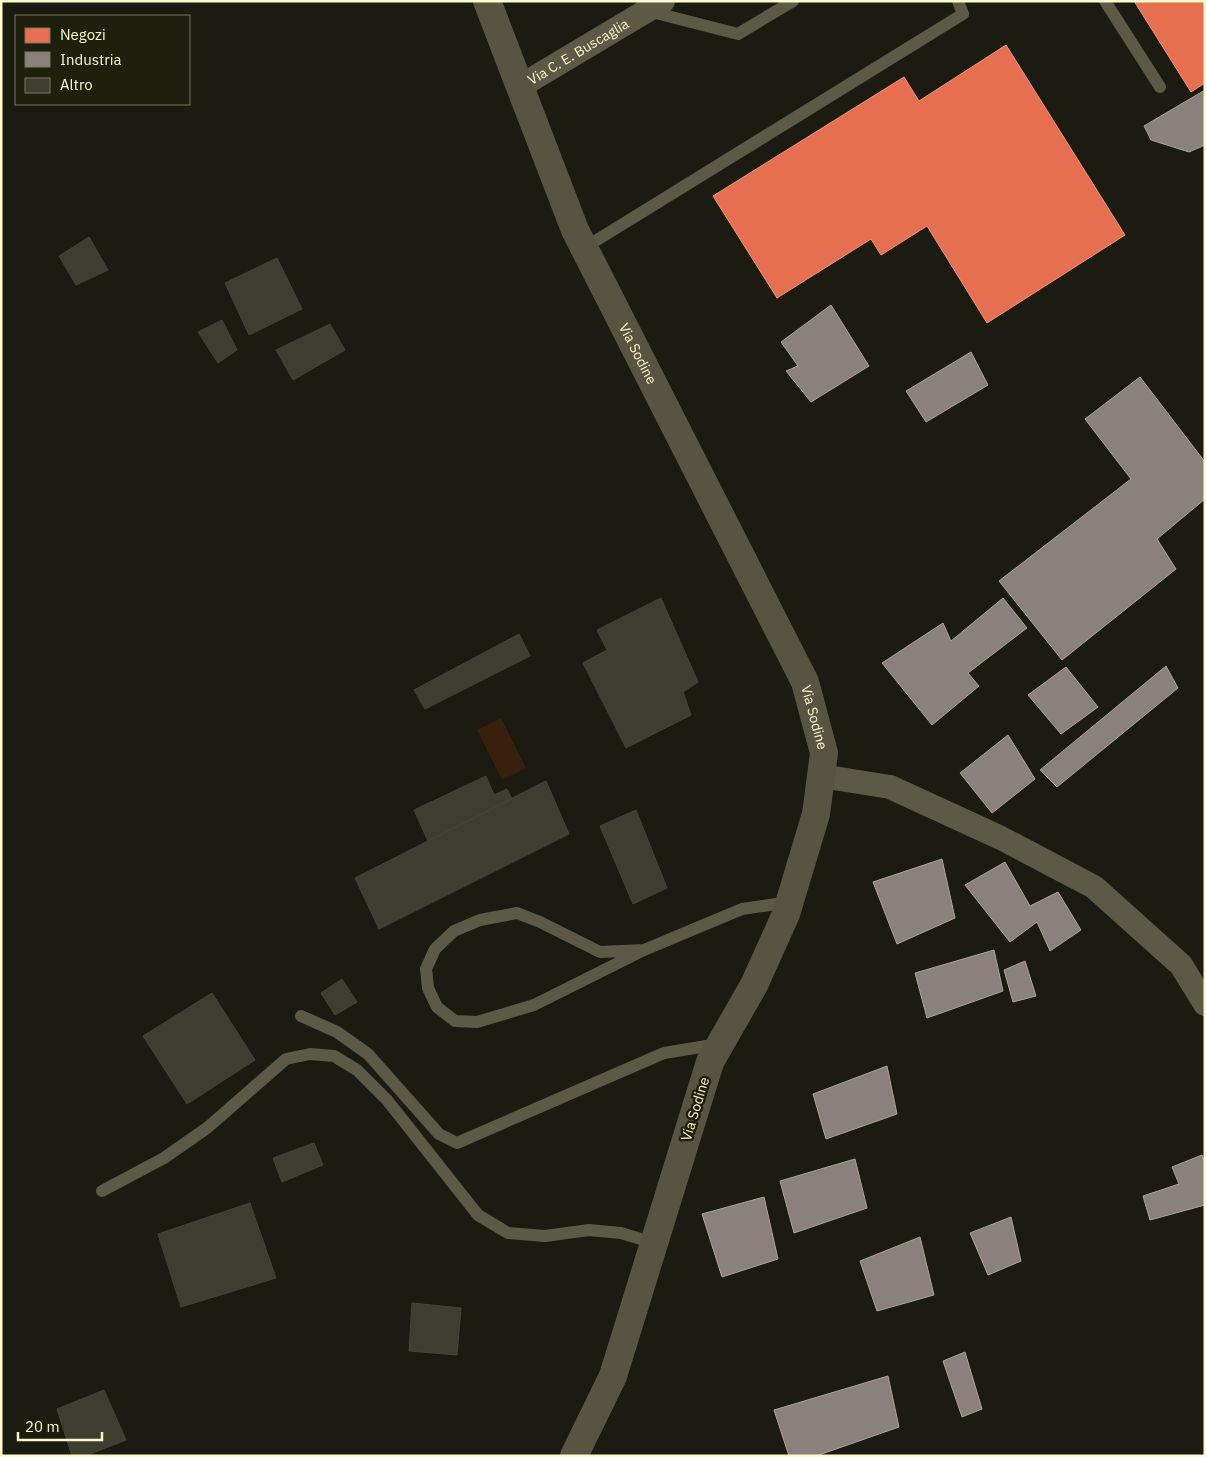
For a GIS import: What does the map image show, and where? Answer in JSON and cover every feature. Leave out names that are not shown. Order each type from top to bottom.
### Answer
[{"type":"street","name":"Via Sodine","points":[[487,1],[575,230],[805,682],[824,753],[816,814],[786,914],[754,985],[710,1062],[613,1376],[574,1456]]},
{"type":"street","name":"Via C. E. Buscaglia","points":[[519,87],[656,6]]},
{"type":"street","points":[[821,776],[890,787],[1001,838],[1094,887],[1181,965],[1205,1004]]},
{"type":"lane","points":[[656,6],[738,34],[794,1]]},
{"type":"lane","points":[[584,248],[963,14],[958,1]]},
{"type":"lane","points":[[1105,1],[1160,87]]},
{"type":"lane","points":[[644,950],[600,952],[540,922],[516,913],[480,920],[454,931],[435,949],[426,969],[428,988],[437,1007],[455,1022],[477,1022],[534,1005],[644,950],[742,909],[790,902]]},
{"type":"lane","points":[[301,1016],[337,1032],[368,1054],[439,1134],[457,1143],[664,1053],[720,1044]]},
{"type":"lane","points":[[102,1191],[164,1158],[207,1128],[286,1059],[310,1054],[334,1056],[357,1070],[386,1100],[478,1216],[508,1233],[545,1236],[589,1230],[622,1234],[654,1243]]},
{"type":"shaded area","points":[[501,718],[526,768],[502,780],[477,730]]},
{"type":"building: Negozi","points":[[1134,1],[1205,1],[1205,83],[1191,92]]},
{"type":"building: Negozi","points":[[1006,45],[1125,235],[987,323],[927,226],[881,255],[871,239],[777,298],[713,196],[904,77],[919,101]]},
{"type":"building: Industria","points":[[1205,90],[1205,145],[1189,152],[1151,140],[1144,126]]},
{"type":"building: Industria","points":[[831,305],[869,366],[811,402],[786,371],[798,366],[781,342]]},
{"type":"building: Industria","points":[[971,352],[988,385],[926,422],[906,391]]},
{"type":"building: Industria","points":[[1140,377],[1205,462],[1205,499],[1157,539],[1176,569],[1062,660],[999,581],[1131,479],[1085,419]]},
{"type":"building: Industria","points":[[1003,598],[1027,628],[968,673],[979,686],[932,725],[882,663],[943,623],[951,641]]},
{"type":"building: Industria","points":[[1166,666],[1178,688],[1057,787],[1040,770]]},
{"type":"building: Industria","points":[[1066,667],[1098,707],[1061,734],[1028,695]]},
{"type":"building: Industria","points":[[1008,735],[1035,779],[992,813],[960,773]]},
{"type":"building: Industria","points":[[942,859],[955,918],[897,944],[873,882]]},
{"type":"building: Industria","points":[[1005,862],[1030,906],[1058,892],[1081,930],[1050,951],[1037,922],[1010,942],[965,885]]},
{"type":"building: Industria","points":[[994,950],[1003,991],[927,1018],[915,973]]},
{"type":"building: Industria","points":[[1025,961],[1036,996],[1013,1002],[1004,970]]},
{"type":"building: Industria","points":[[887,1066],[897,1114],[826,1139],[813,1094]]},
{"type":"building: Industria","points":[[1202,1155],[1205,1162],[1205,1205],[1150,1220],[1143,1196],[1179,1184],[1172,1167]]},
{"type":"building: Industria","points":[[855,1159],[867,1208],[794,1233],[780,1181]]},
{"type":"building: Industria","points":[[764,1197],[778,1259],[722,1277],[702,1214]]},
{"type":"building: Industria","points":[[1011,1217],[1021,1261],[988,1275],[970,1233]]},
{"type":"building: Industria","points":[[920,1237],[934,1295],[877,1311],[860,1261]]},
{"type":"building: Industria","points":[[965,1352],[982,1409],[962,1417],[943,1361]]},
{"type":"building: Industria","points":[[888,1376],[899,1427],[816,1456],[789,1456],[774,1410]]},
{"type":"building: Altro","points":[[89,237],[108,270],[76,285],[59,256]]},
{"type":"building: Altro","points":[[277,258],[302,309],[249,335],[225,283]]},
{"type":"building: Altro","points":[[222,320],[237,350],[218,363],[198,332]]},
{"type":"building: Altro","points":[[330,324],[345,350],[293,380],[276,350]]},
{"type":"building: Altro","points":[[661,598],[698,682],[683,692],[691,715],[626,748],[583,663],[607,650],[597,630]]},
{"type":"building: Altro","points":[[519,634],[530,656],[425,709],[414,690]]},
{"type":"building: Altro","points":[[486,776],[494,795],[507,789],[512,799],[428,841],[414,810]]},
{"type":"building: Altro","points":[[546,781],[569,834],[379,929],[355,878]]},
{"type":"building: Altro","points":[[636,810],[667,888],[633,904],[600,826]]},
{"type":"building: Altro","points":[[342,979],[357,1002],[335,1015],[321,993]]},
{"type":"building: Altro","points":[[212,993],[255,1060],[187,1104],[143,1036]]},
{"type":"building: Altro","points":[[314,1143],[323,1165],[282,1182],[273,1158]]},
{"type":"building: Altro","points":[[250,1203],[276,1278],[181,1307],[158,1234]]},
{"type":"building: Altro","points":[[412,1303],[461,1308],[457,1355],[409,1351]]},
{"type":"building: Altro","points":[[104,1390],[126,1440],[85,1456],[72,1456],[57,1409]]}]
